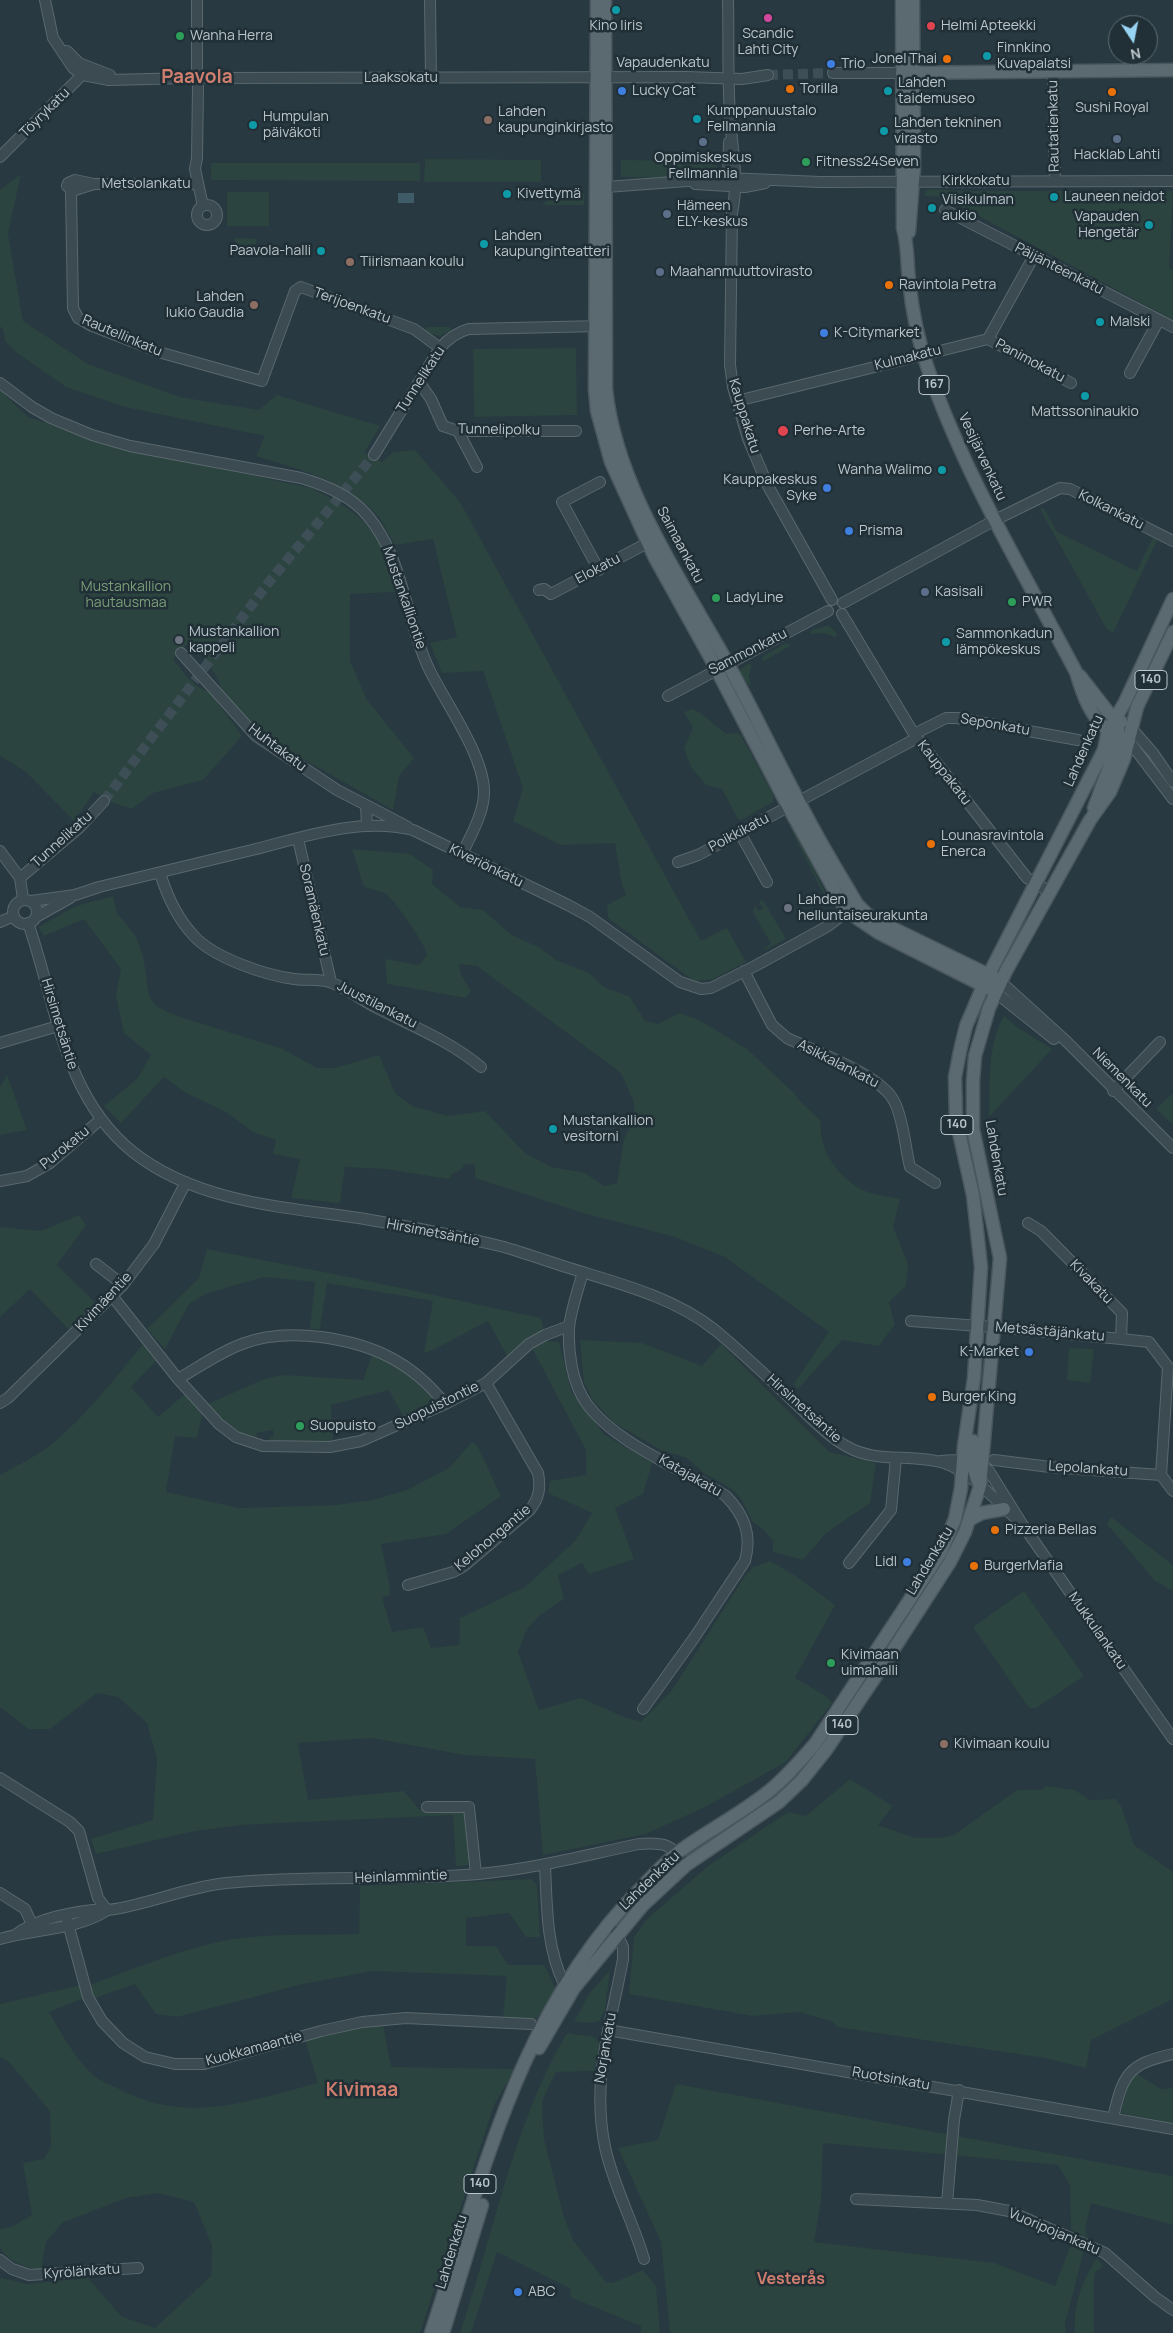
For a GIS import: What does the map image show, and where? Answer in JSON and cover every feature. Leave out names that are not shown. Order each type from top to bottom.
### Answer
[{"type":"main road","name":"Saimaankatu","points":[[597,0],[601,78],[599,326],[612,432],[653,540],[722,666],[793,803],[852,908],[998,987]]},
{"type":"main road","name":"Saimaankatu","points":[[601,78],[605,0]]},
{"type":"main road","name":"Vesijärvenkatu","points":[[902,0],[907,73],[910,230],[906,239],[910,290],[924,355],[960,450],[1076,672],[1082,691],[1093,713],[1122,734]]},
{"type":"main road","name":"Vesijärvenkatu","points":[[907,73],[913,0]]},
{"type":"main road","points":[[907,73],[1173,70]]},
{"type":"main road","name":"Lahdenkatu","points":[[1122,734],[1115,719],[1125,702],[1173,599]]},
{"type":"main road","name":"Lahdenkatu","points":[[552,2014],[574,1988],[641,1888],[678,1852],[773,1788],[815,1744],[941,1552],[955,1519],[970,1466],[994,1327],[1000,1258],[973,1129],[972,1103],[975,1056],[988,1008],[1090,820],[1122,734],[1173,632]]},
{"type":"main road","name":"Vesijärvenkatu","points":[[1076,672],[1115,719],[1122,734]]},
{"type":"main road","name":"Lahdenkatu","points":[[970,1466],[976,1414],[974,1378],[979,1326],[981,1267],[978,1231],[954,1102],[960,1051],[966,1026],[986,980],[1104,750],[1122,734]]},
{"type":"main road","points":[[970,1466],[980,1486]]},
{"type":"main road","name":"Lahdenkatu","points":[[431,2333],[501,2119],[538,2039],[552,2014],[564,1984],[588,1949],[643,1905],[686,1865],[766,1812],[802,1780],[852,1711],[950,1562],[971,1519],[980,1486]]},
{"type":"main road","points":[[971,1519],[982,1512],[1004,1508]]},
{"type":"main road","name":"Lahdenkatu","points":[[443,2333],[500,2146],[538,2039]]},
{"type":"street","points":[[45,0],[50,27],[65,50],[86,72],[126,78],[188,78]]},
{"type":"street","points":[[197,0],[197,69]]},
{"type":"street","points":[[430,0],[431,78]]},
{"type":"street","name":"Kauppakatu","points":[[728,0],[731,131],[728,149],[732,182],[730,365],[736,400],[748,439],[774,499],[832,600]]},
{"type":"street","points":[[188,78],[197,69]]},
{"type":"street","points":[[188,78],[193,86],[202,85],[206,78],[205,74],[197,69]]},
{"type":"street","name":"Rautatienkatu","points":[[1053,71],[1055,181]]},
{"type":"street","name":"Töyrykatu","points":[[0,157],[86,72]]},
{"type":"street","points":[[833,73],[907,73]]},
{"type":"street","name":"Laaksokatu","points":[[206,78],[601,78]]},
{"type":"street","name":"Vapaudenkatu","points":[[601,78],[729,78]]},
{"type":"street","points":[[198,86],[197,158],[200,169],[198,184],[203,206]]},
{"type":"street","name":"Kirkkokatu","points":[[601,183],[1173,180]]},
{"type":"street","name":"Metsolankatu","points":[[71,191],[67,186],[71,181],[94,184],[198,184]]},
{"type":"street","name":"Rautellinkatu","points":[[71,191],[73,308],[78,318],[92,326],[162,353],[262,381]]},
{"type":"street","name":"Päijänteenkatu","points":[[946,210],[1173,327]]},
{"type":"street","points":[[988,339],[1034,256]]},
{"type":"street","name":"Terijoenkatu","points":[[262,381],[298,287],[414,330],[440,348]]},
{"type":"street","points":[[1130,373],[1159,320]]},
{"type":"street","name":"Tunnelikatu","points":[[374,455],[440,348],[450,338],[469,329],[599,326]]},
{"type":"street","name":"Kulmakatu","points":[[736,400],[988,339]]},
{"type":"street","name":"Panimokatu","points":[[988,339],[1071,383]]},
{"type":"street","name":"Tunnelipolku","points":[[419,382],[430,399],[443,426],[458,431],[576,431]]},
{"type":"street","name":"Mustankalliontie","points":[[0,383],[38,411],[92,436],[130,446],[301,478],[325,485],[347,498],[365,513],[381,534],[393,559],[416,637],[429,668],[477,759],[483,776],[483,804],[462,854]]},
{"type":"street","points":[[458,431],[477,467]]},
{"type":"street","points":[[599,570],[562,502],[600,482]]},
{"type":"street","name":"Kolkankatu","points":[[995,520],[1060,488],[1070,489],[1173,541]]},
{"type":"street","points":[[844,603],[995,520]]},
{"type":"street","name":"Elokatu","points":[[539,590],[544,589],[551,594],[653,540]]},
{"type":"street","points":[[839,599],[844,603],[845,609],[842,614],[835,616],[828,611],[828,606],[832,600],[839,599]]},
{"type":"street","name":"Sammonkatu","points":[[668,696],[828,611]]},
{"type":"street","name":"Kauppakatu","points":[[842,614],[915,736],[1027,878],[1050,892]]},
{"type":"street","name":"Huhtakatu","points":[[181,653],[256,736],[337,790],[399,820],[413,830]]},
{"type":"street","name":"Seponkatu","points":[[793,803],[946,718],[957,718],[1078,740]]},
{"type":"street","name":"Vesijärvenkatu","points":[[1122,734],[1169,778],[1173,799]]},
{"type":"street","name":"Tunnelikatu","points":[[20,878],[79,828],[104,801]]},
{"type":"street","name":"Poikkikatu","points":[[678,862],[698,855],[793,803]]},
{"type":"street","points":[[366,805],[367,826]]},
{"type":"street","name":"Kiveriönkatu","points":[[27,900],[75,895],[298,839],[367,826],[382,826],[413,830],[575,909],[691,987],[712,988],[828,926],[852,908]]},
{"type":"street","points":[[740,833],[767,882]]},
{"type":"street","name":"Soramäenkatu","points":[[298,839],[331,982]]},
{"type":"street","points":[[0,851],[20,878],[27,900],[37,907],[32,920],[20,922],[14,916]]},
{"type":"street","name":"Juustilankatu","points":[[160,873],[170,902],[194,937],[221,955],[254,969],[293,979],[331,982],[380,1010],[422,1029],[464,1053],[481,1067]]},
{"type":"street","name":"Kiveriönkatu","points":[[32,920],[75,895]]},
{"type":"street","points":[[14,916],[15,906],[27,900]]},
{"type":"street","points":[[0,922],[14,916]]},
{"type":"street","name":"Hirsimetsäntie","points":[[32,920],[39,955],[58,1026],[76,1078],[100,1120],[133,1152],[169,1175],[218,1194],[370,1220],[502,1247],[649,1294],[681,1308],[712,1328],[813,1420],[847,1447],[865,1454],[970,1466]]},
{"type":"street","name":"Asikkalankatu","points":[[744,971],[772,1025],[779,1032],[787,1038],[875,1079],[888,1090],[896,1103],[910,1167],[935,1183]]},
{"type":"street","name":"Niemenkatu","points":[[998,987],[1012,990],[1173,1148]]},
{"type":"street","points":[[0,1042],[58,1026]]},
{"type":"street","points":[[1114,1091],[1160,1042]]},
{"type":"street","name":"Purokatu","points":[[0,1181],[28,1176],[50,1164],[100,1120]]},
{"type":"street","name":"Kivimäentie","points":[[0,1403],[8,1398],[113,1297],[154,1244],[186,1182]]},
{"type":"street","name":"Kivakatu","points":[[1028,1223],[1041,1230],[1122,1313],[1121,1339]]},
{"type":"street","points":[[96,1264],[123,1285]]},
{"type":"street","name":"Katajakatu","points":[[583,1272],[570,1326],[569,1346],[578,1386],[588,1406],[607,1425],[628,1440],[726,1496],[736,1506],[746,1524],[749,1535],[749,1548],[745,1561],[694,1638],[643,1709]]},
{"type":"street","name":"Suopuistontie","points":[[113,1297],[178,1379],[219,1424],[236,1437],[263,1446],[330,1447],[361,1441],[445,1404],[486,1383],[529,1344],[545,1335],[570,1326]]},
{"type":"street","name":"Metsästäjänkatu","points":[[910,1321],[1121,1339]]},
{"type":"street","points":[[178,1379],[243,1344],[287,1334],[314,1336],[369,1347],[390,1357],[433,1388],[445,1404]]},
{"type":"street","points":[[1121,1339],[1149,1342],[1168,1367],[1161,1475],[1173,1491]]},
{"type":"street","name":"Kelohongantie","points":[[408,1585],[454,1572],[464,1566],[530,1510],[537,1500],[540,1486],[538,1474],[486,1383]]},
{"type":"street","points":[[849,1563],[891,1510],[896,1458]]},
{"type":"street","name":"Lepolankatu","points":[[994,1460],[1050,1467],[1161,1475]]},
{"type":"street","name":"Mukkulankatu","points":[[970,1466],[989,1470],[1022,1524],[1173,1739]]},
{"type":"street","name":"Mukkulankatu","points":[[980,1486],[1022,1524]]},
{"type":"street","points":[[0,1778],[70,1822],[79,1831],[98,1898],[107,1910]]},
{"type":"street","points":[[427,1807],[469,1807],[476,1874]]},
{"type":"street","name":"Heinlammintie","points":[[0,1939],[67,1920],[94,1910],[107,1910],[226,1883],[516,1871],[639,1844],[664,1844],[678,1852]]},
{"type":"street","points":[[678,1852],[686,1865]]},
{"type":"street","points":[[545,1864],[550,1942],[558,1971],[564,1984]]},
{"type":"street","points":[[0,1893],[25,1909],[34,1928]]},
{"type":"street","name":"Kuokkamaantie","points":[[67,1920],[88,1997],[102,2021],[122,2043],[145,2057],[175,2064],[204,2064],[321,2031],[362,2022],[406,2018],[531,2024]]},
{"type":"street","name":"Norjankatu","points":[[614,1929],[623,1947],[624,1959],[600,2069],[599,2090],[602,2127],[611,2169],[644,2258]]},
{"type":"street","name":"Ruotsinkatu","points":[[608,2030],[1173,2129]]},
{"type":"street","points":[[1113,2118],[1120,2089],[1132,2069],[1150,2059],[1173,2054]]},
{"type":"street","points":[[946,2203],[954,2120],[959,2090]]},
{"type":"street","name":"Vuoripojankatu","points":[[856,2199],[977,2205],[1009,2211],[1105,2253],[1155,2297],[1173,2310]]},
{"type":"street","name":"Kyrölänkatu","points":[[0,2260],[12,2269],[29,2276],[138,2268]]},
{"type":"green space","points":[[425,159],[541,160],[541,182],[424,182]]},
{"type":"green space","points":[[621,160],[717,161],[717,177],[621,177]]},
{"type":"green space","points":[[211,163],[420,163],[420,181],[211,180]]},
{"type":"green space","points":[[21,174],[8,234],[23,321],[88,364],[180,397],[259,410],[277,395],[380,426],[364,453],[382,462],[393,452],[415,450],[460,502],[701,941],[727,928],[746,962],[713,979],[694,981],[608,918],[607,905],[626,895],[622,885],[615,843],[561,845],[513,821],[523,788],[483,671],[442,673],[430,643],[457,637],[433,539],[395,545],[377,515],[351,493],[321,478],[256,456],[265,436],[125,407],[66,387],[16,352],[5,341],[4,332],[0,326],[0,190]]},
{"type":"green space","points":[[929,189],[958,191],[1173,191],[1169,268],[1173,270],[1173,320],[943,197],[925,196],[925,192]]},
{"type":"green space","points":[[227,192],[269,192],[269,226],[227,226]]},
{"type":"green space","points":[[556,193],[584,193],[584,205],[542,205]]},
{"type":"green space","points":[[235,238],[256,239],[256,252],[235,252]]},
{"type":"green space","points":[[426,327],[450,327],[451,330],[440,336],[425,332]]},
{"type":"green space","points":[[576,348],[577,415],[474,417],[473,349]]},
{"type":"green space","name":"Mustankallion hautausmaa","points":[[0,390],[28,417],[74,432],[98,443],[311,488],[345,507],[369,528],[379,540],[386,555],[397,592],[350,594],[350,661],[367,700],[414,758],[399,776],[393,810],[273,742],[250,724],[223,693],[217,677],[191,640],[173,659],[194,683],[210,692],[242,736],[203,780],[153,793],[132,809],[114,803],[94,792],[74,821],[25,771],[0,756]]},
{"type":"green space","points":[[1043,507],[1057,532],[1137,571],[1153,537],[1158,539],[1113,633],[1106,628],[1040,509]]},
{"type":"green space","points":[[828,625],[836,632],[837,636],[834,637],[825,633],[810,634],[812,630]]},
{"type":"green space","points":[[786,643],[790,644],[790,646],[764,661],[762,660],[763,656]]},
{"type":"green space","points":[[747,664],[752,665],[749,676],[750,686],[739,674],[741,669]]},
{"type":"green space","points":[[692,709],[699,712],[726,734],[738,733],[741,735],[774,797],[773,802],[741,820],[738,819],[722,789],[706,785],[691,767],[684,748],[693,728],[684,712]]},
{"type":"green space","points":[[790,827],[792,827],[831,904],[830,907]]},
{"type":"green space","points":[[352,849],[410,854],[433,870],[432,884],[460,907],[483,910],[512,935],[540,948],[556,960],[589,973],[604,987],[630,997],[645,1021],[658,1024],[680,1013],[699,1020],[747,1049],[794,1093],[821,1121],[822,1141],[830,1159],[843,1175],[863,1190],[900,1199],[893,1227],[908,1264],[906,1286],[889,1302],[895,1324],[879,1346],[842,1340],[798,1389],[793,1385],[829,1332],[725,1257],[675,1237],[583,1213],[475,1178],[475,1165],[464,1164],[461,1170],[453,1173],[449,1179],[385,1169],[345,1167],[340,1203],[291,1198],[300,1159],[273,1154],[276,1140],[253,1132],[226,1112],[186,1093],[164,1077],[121,1123],[104,1106],[137,1079],[151,1055],[124,1033],[116,996],[121,969],[84,919],[44,936],[38,927],[76,906],[113,896],[117,913],[135,935],[143,955],[149,996],[156,1006],[177,1016],[283,1049],[317,1068],[335,1068],[379,1055],[395,1093],[412,1106],[448,1116],[485,1111],[525,1153],[551,1167],[585,1173],[604,1186],[617,1183],[624,1139],[635,1117],[633,1100],[621,1073],[477,966],[459,964],[461,975],[471,991],[466,998],[387,984],[385,959],[419,965],[427,955],[416,933],[391,899],[382,892],[364,887]]},
{"type":"green space","points":[[763,900],[786,939],[765,950],[764,948],[771,944],[753,912],[755,905],[758,911],[763,909],[759,901]]},
{"type":"green space","points":[[1004,1016],[1018,1028],[1052,1049],[989,1117],[990,1065],[995,1039]]},
{"type":"green space","points":[[7,1075],[27,1130],[0,1135],[0,1087]]},
{"type":"green space","points":[[1173,1093],[1173,1125],[1156,1109]]},
{"type":"green space","points":[[79,1215],[86,1225],[57,1265],[98,1305],[70,1331],[30,1289],[0,1317],[0,1227],[41,1231]]},
{"type":"green space","points":[[207,1249],[541,1318],[544,1330],[507,1356],[488,1321],[424,1353],[433,1301],[327,1283],[320,1329],[310,1329],[315,1282],[264,1277],[205,1294],[189,1304],[165,1349],[147,1329],[199,1278]]},
{"type":"green space","points":[[580,1340],[642,1343],[702,1366],[721,1344],[829,1452],[876,1463],[870,1503],[826,1533],[803,1560],[773,1552],[773,1541],[765,1531],[752,1521],[742,1500],[732,1489],[704,1473],[687,1458],[661,1450],[613,1422],[593,1400],[584,1382]]},
{"type":"green space","points":[[545,1341],[559,1342],[571,1391],[605,1435],[652,1463],[643,1494],[615,1508],[634,1559],[589,1574],[582,1563],[558,1575],[564,1599],[540,1615],[527,1629],[518,1652],[539,1710],[581,1698],[624,1717],[641,1722],[672,1690],[743,1579],[753,1567],[770,1561],[796,1576],[835,1605],[795,1678],[826,1696],[832,1703],[786,1762],[705,1807],[646,1834],[543,1855],[535,1759],[464,1755],[372,1738],[298,1743],[308,1800],[404,1791],[419,1809],[466,1811],[472,1865],[456,1866],[453,1815],[240,1825],[190,1832],[96,1854],[91,1839],[153,1820],[157,1759],[147,1723],[118,1697],[97,1693],[50,1729],[28,1729],[0,1707],[0,1475],[53,1443],[100,1396],[143,1344],[156,1361],[131,1387],[158,1417],[185,1394],[202,1415],[197,1438],[175,1436],[166,1492],[240,1508],[336,1505],[373,1500],[407,1490],[449,1468],[472,1442],[477,1445],[501,1496],[446,1534],[381,1544],[390,1595],[382,1597],[392,1632],[423,1627],[431,1648],[459,1645],[460,1618],[525,1587],[576,1540],[592,1513],[548,1493],[550,1481],[586,1475],[586,1450],[532,1348]]},
{"type":"green space","points":[[1069,1348],[1094,1349],[1090,1383],[1067,1380]]},
{"type":"green space","points":[[373,1352],[391,1361],[437,1401],[403,1416],[389,1390],[331,1405],[333,1441],[270,1442],[270,1437],[274,1436],[273,1430],[256,1433],[258,1440],[242,1434],[224,1423],[208,1404],[264,1379],[284,1375],[363,1380]]},
{"type":"green space","points":[[1111,1517],[1173,1565],[1173,1591],[1155,1581],[1107,1524]]},
{"type":"green space","points":[[1024,1591],[1084,1676],[1036,1708],[1029,1708],[973,1627]]},
{"type":"green space","points":[[850,1779],[893,1806],[878,1825],[916,1838],[940,1838],[954,1835],[1017,1790],[1041,1790],[1046,1786],[1075,1790],[1089,1800],[1116,1799],[1122,1808],[1134,1845],[1173,1872],[1173,1999],[1091,2040],[1086,2068],[1045,2058],[837,2027],[833,2022],[800,2012],[752,2016],[629,1994],[634,1937],[646,1920],[708,1866],[788,1812],[806,1816]]},
{"type":"green space","points":[[532,1879],[537,1885],[540,1937],[526,1937],[509,1913],[466,1918],[466,1946],[496,1946],[508,1965],[544,1965],[556,1989],[536,2020],[503,2018],[507,1976],[373,1971],[303,1984],[177,2017],[156,2014],[135,1984],[95,1998],[89,1985],[172,1955],[223,1941],[274,1935],[359,1934],[360,1886]]},
{"type":"green space","points":[[610,1970],[605,2010],[599,2021],[592,2023],[574,2022],[589,1994]]},
{"type":"green space","points":[[81,1985],[84,1998],[49,2012],[74,2053],[92,2074],[102,2081],[144,2100],[169,2106],[194,2108],[218,2106],[267,2097],[318,2083],[305,2040],[354,2027],[383,2024],[391,2067],[515,2069],[494,2105],[420,2333],[0,2333],[0,2278],[28,2284],[88,2278],[122,2317],[155,2328],[211,2276],[212,2246],[194,2202],[158,2193],[126,2198],[62,2223],[46,2242],[41,2270],[30,2268],[11,2260],[2,2251],[0,2246],[0,2229],[11,2227],[32,2215],[23,2163],[44,2159],[51,2146],[50,2111],[9,2062],[0,2057],[0,2004]]},
{"type":"green space","points":[[567,2033],[594,2037],[600,2044],[594,2071],[556,2072],[542,2101],[544,2139],[564,2217],[573,2240],[606,2282],[613,2283],[643,2270],[656,2286],[660,2333],[641,2333],[641,2326],[570,2297],[571,2289],[497,2252],[471,2333],[460,2333],[519,2141],[549,2067]]},
{"type":"green space","points":[[1134,2072],[1161,2089],[1173,2088],[1173,2123],[1121,2113],[1127,2087]]},
{"type":"green space","points":[[676,2084],[1173,2176],[1173,2225],[1091,2203],[1085,2229],[1088,2239],[1071,2229],[1070,2185],[1058,2165],[823,2143],[821,2202],[814,2242],[994,2263],[1055,2286],[1071,2245],[1084,2250],[1065,2324],[1066,2333],[670,2333],[661,2242],[618,2148],[658,2140]]},
{"type":"green space","points":[[1097,2258],[1103,2266],[1095,2272],[1094,2278],[1094,2333],[1075,2333],[1077,2303],[1087,2275]]},
{"type":"water","points":[[398,193],[414,193],[414,203],[398,203]]},
{"type":"tunnel","points":[[768,75],[833,73]]},
{"type":"tunnel","points":[[104,801],[269,582],[374,455]]},
{"type":"place","name":"Kino Iiris","points":[[616,10]]},
{"type":"place","name":"Scandic Lahti City","points":[[768,18]]},
{"type":"place","name":"Helmi Apteekki","points":[[931,26]]},
{"type":"place","name":"Wanha Herra","points":[[180,36]]},
{"type":"place","name":"Finnkino Kuvapalatsi","points":[[987,56]]},
{"type":"place","name":"Jonel Thai","points":[[947,59]]},
{"type":"place","name":"Trio","points":[[831,64]]},
{"type":"place","name":"Torilla","points":[[790,89]]},
{"type":"place","name":"Lucky Cat","points":[[622,91]]},
{"type":"place","name":"Lahden taidemuseo","points":[[888,91]]},
{"type":"place","name":"Sushi Royal","points":[[1112,92]]},
{"type":"place","name":"Kumppanuustalo Fellmannia","points":[[697,119]]},
{"type":"place","name":"Lahden kaupunginkirjasto","points":[[488,120]]},
{"type":"place","name":"Humpulan päiväkoti","points":[[253,125]]},
{"type":"place","name":"Lahden tekninen virasto","points":[[884,131]]},
{"type":"place","name":"Hacklab Lahti","points":[[1117,139]]},
{"type":"place","name":"Oppimiskeskus Fellmannia","points":[[703,142]]},
{"type":"place","name":"Fitness24Seven","points":[[806,162]]},
{"type":"place","name":"Kivettymä","points":[[507,194]]},
{"type":"place","name":"Launeen neidot","points":[[1054,197]]},
{"type":"place","name":"Viisikulman aukio","points":[[932,208]]},
{"type":"place","name":"Hämeen ELY-keskus","points":[[667,214]]},
{"type":"place","name":"Vapauden Hengetär","points":[[1149,225]]},
{"type":"place","name":"Lahden kaupunginteatteri","points":[[484,244]]},
{"type":"place","name":"Paavola-halli","points":[[321,251]]},
{"type":"place","name":"Tiirismaan koulu","points":[[350,262]]},
{"type":"place","name":"Maahanmuuttovirasto","points":[[660,272]]},
{"type":"place","name":"Ravintola Petra","points":[[889,285]]},
{"type":"place","name":"Lahden lukio Gaudia","points":[[254,305]]},
{"type":"place","name":"Malski","points":[[1100,322]]},
{"type":"place","name":"K-Citymarket","points":[[824,333]]},
{"type":"place","name":"Mattssoninaukio","points":[[1085,396]]},
{"type":"place","name":"Perhe-Arte","points":[[783,431]]},
{"type":"place","name":"Wanha Walimo","points":[[942,470]]},
{"type":"place","name":"Kauppakeskus Syke","points":[[827,488]]},
{"type":"place","name":"Prisma","points":[[849,531]]},
{"type":"place","name":"Kasisali","points":[[925,592]]},
{"type":"place","name":"LadyLine","points":[[716,598]]},
{"type":"place","name":"PWR","points":[[1012,602]]},
{"type":"place","name":"Mustankallion kappeli","points":[[179,640]]},
{"type":"place","name":"Sammonkadun lämpökeskus","points":[[946,642]]},
{"type":"place","name":"Lounasravintola Enerca","points":[[931,844]]},
{"type":"place","name":"Lahden helluntaiseurakunta","points":[[788,908]]},
{"type":"place","name":"Mustankallion vesitorni","points":[[553,1129]]},
{"type":"place","name":"K-Market","points":[[1029,1352]]},
{"type":"place","name":"Burger King","points":[[932,1397]]},
{"type":"place","name":"Suopuisto","points":[[300,1426]]},
{"type":"place","name":"Pizzeria Bellas","points":[[995,1530]]},
{"type":"place","name":"Lidl","points":[[907,1562]]},
{"type":"place","name":"BurgerMafia","points":[[974,1566]]},
{"type":"place","name":"Kivimaan uimahalli","points":[[831,1663]]},
{"type":"place","name":"Kivimaan koulu","points":[[944,1744]]},
{"type":"place","name":"ABC","points":[[518,2292]]},
{"type":"district","name":"Paavola","points":[[197,78]]},
{"type":"district","name":"Kivimaa","points":[[362,2091]]},
{"type":"district","name":"Vesterås","points":[[791,2280]]}]
